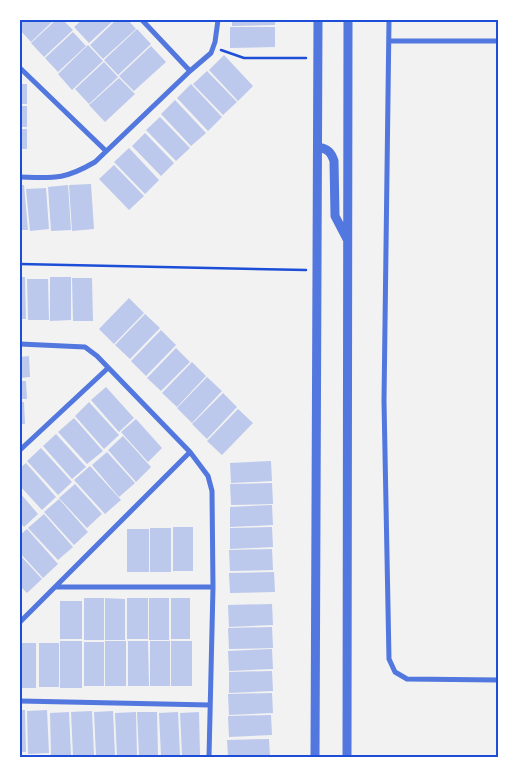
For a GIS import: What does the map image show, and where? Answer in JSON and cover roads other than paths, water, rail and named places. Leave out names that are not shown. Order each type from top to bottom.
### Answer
[{"type":"street","points":[[142,20],[190,70]]},
{"type":"street","points":[[20,177],[58,178],[76,173],[95,162],[190,70],[211,53],[218,20]]},
{"type":"street","points":[[315,757],[318,20]]},
{"type":"street","points":[[347,757],[348,20]]},
{"type":"street","points":[[389,20],[384,400],[389,659],[395,672],[406,679],[498,680]]},
{"type":"street","points":[[389,41],[498,41]]},
{"type":"street","points":[[20,68],[106,151]]},
{"type":"street","points":[[318,147],[327,149],[331,153],[334,162],[335,216],[348,239]]},
{"type":"street","points":[[20,344],[85,347],[190,452],[208,476],[212,491],[213,587],[209,757]]},
{"type":"street","points":[[20,450],[108,368]]},
{"type":"street","points":[[20,622],[190,452]]},
{"type":"street","points":[[56,588],[213,587]]},
{"type":"street","points":[[20,701],[210,705]]}]
